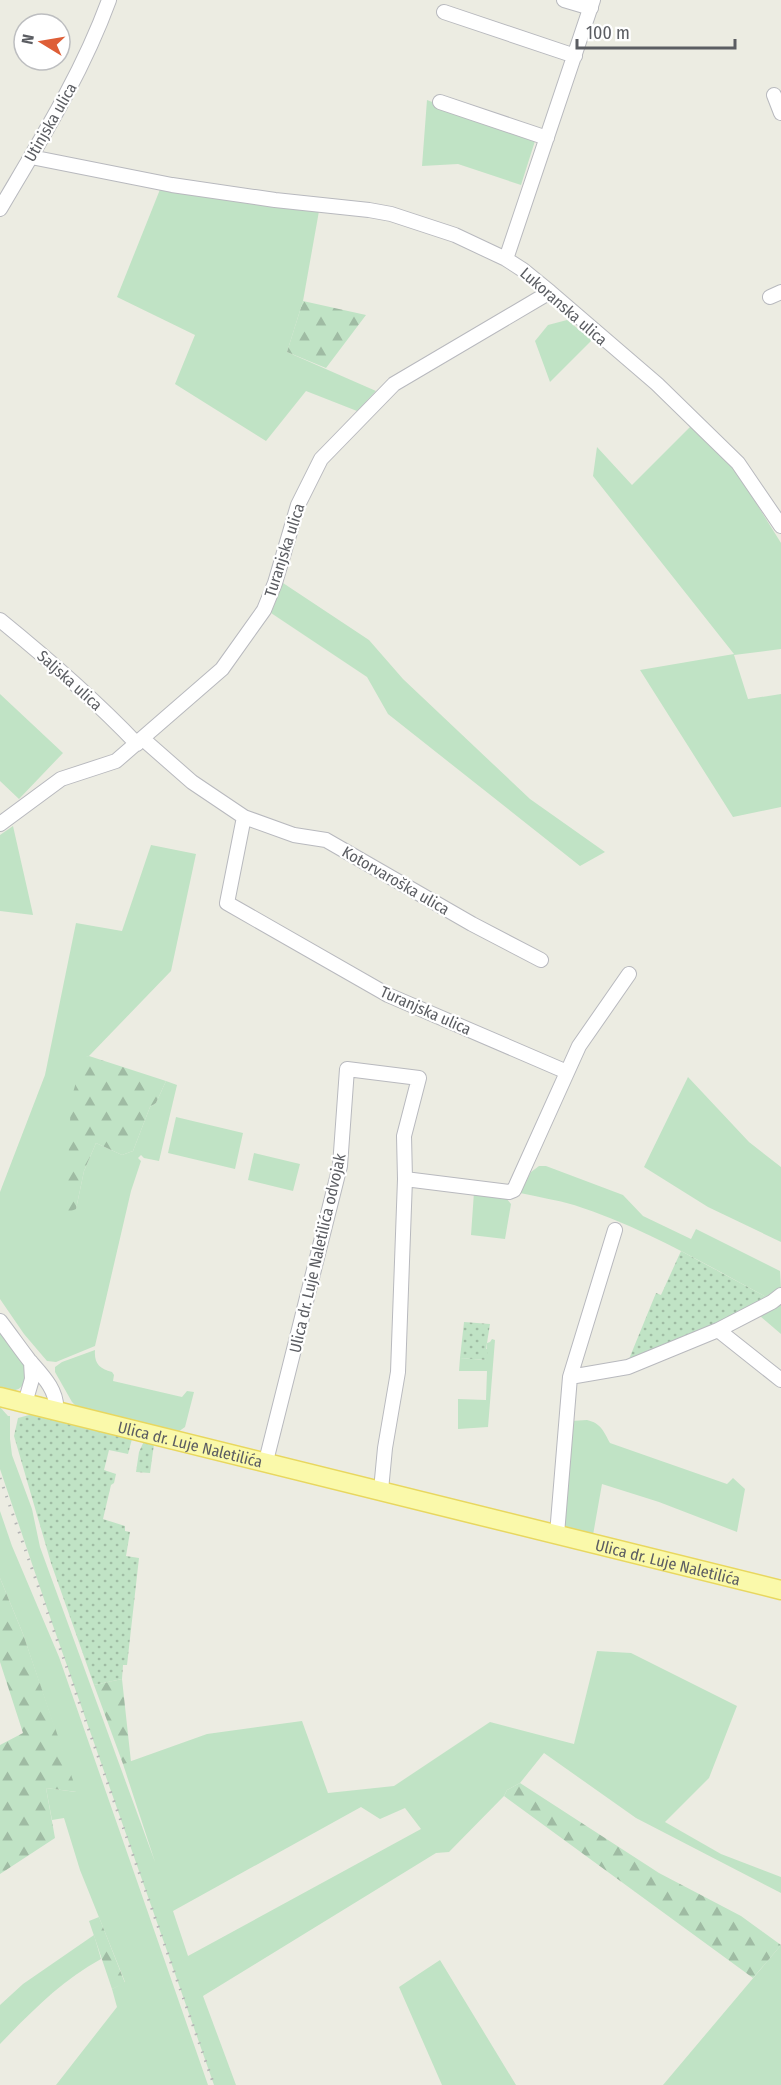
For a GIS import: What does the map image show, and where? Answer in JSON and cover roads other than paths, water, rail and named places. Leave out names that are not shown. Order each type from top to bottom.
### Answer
[{"type":"main road","name":"Ulica dr. Luje Naletilića","points":[[0,1397],[781,1590]]},
{"type":"street","name":"Utinjska ulica","points":[[0,209],[81,66],[109,0]]},
{"type":"street","points":[[506,259],[592,4],[564,0]]},
{"type":"street","points":[[444,12],[575,56]]},
{"type":"street","points":[[774,95],[781,113]]},
{"type":"street","points":[[440,102],[547,138]]},
{"type":"street","name":"Lukoranska ulica","points":[[31,157],[172,185],[391,214],[455,235],[506,259],[524,270],[657,384],[738,463],[781,526]]},
{"type":"street","name":"Turanjska ulica","points":[[0,824],[61,779],[116,761],[222,669],[264,610],[275,583],[298,505],[321,459],[394,384],[550,292]]},
{"type":"street","name":"Saljska ulica","points":[[0,620],[49,659],[140,741]]},
{"type":"street","points":[[140,741],[192,782],[244,817]]},
{"type":"street","name":"Turanjska ulica","points":[[244,817],[226,903],[388,995],[567,1072]]},
{"type":"street","name":"Kotorvaroška ulica","points":[[244,817],[294,835],[326,840],[472,924],[541,960]]},
{"type":"street","points":[[381,1490],[398,1372],[405,1179],[509,1192],[514,1190],[579,1046],[629,974]]},
{"type":"street","name":"Ulica dr. Luje Naletilića odvojak","points":[[266,1461],[340,1166],[347,1069],[418,1078],[404,1136],[405,1179]]},
{"type":"street","points":[[557,1534],[570,1377],[615,1230]]},
{"type":"street","points":[[570,1377],[628,1367],[718,1330],[781,1295]]},
{"type":"street","points":[[0,1321],[54,1393],[56,1410]]},
{"type":"street","points":[[718,1330],[781,1380]]},
{"type":"street","points":[[25,1403],[32,1379],[31,1362]]},
{"type":"railway","points":[[0,1478],[214,2085]]}]
